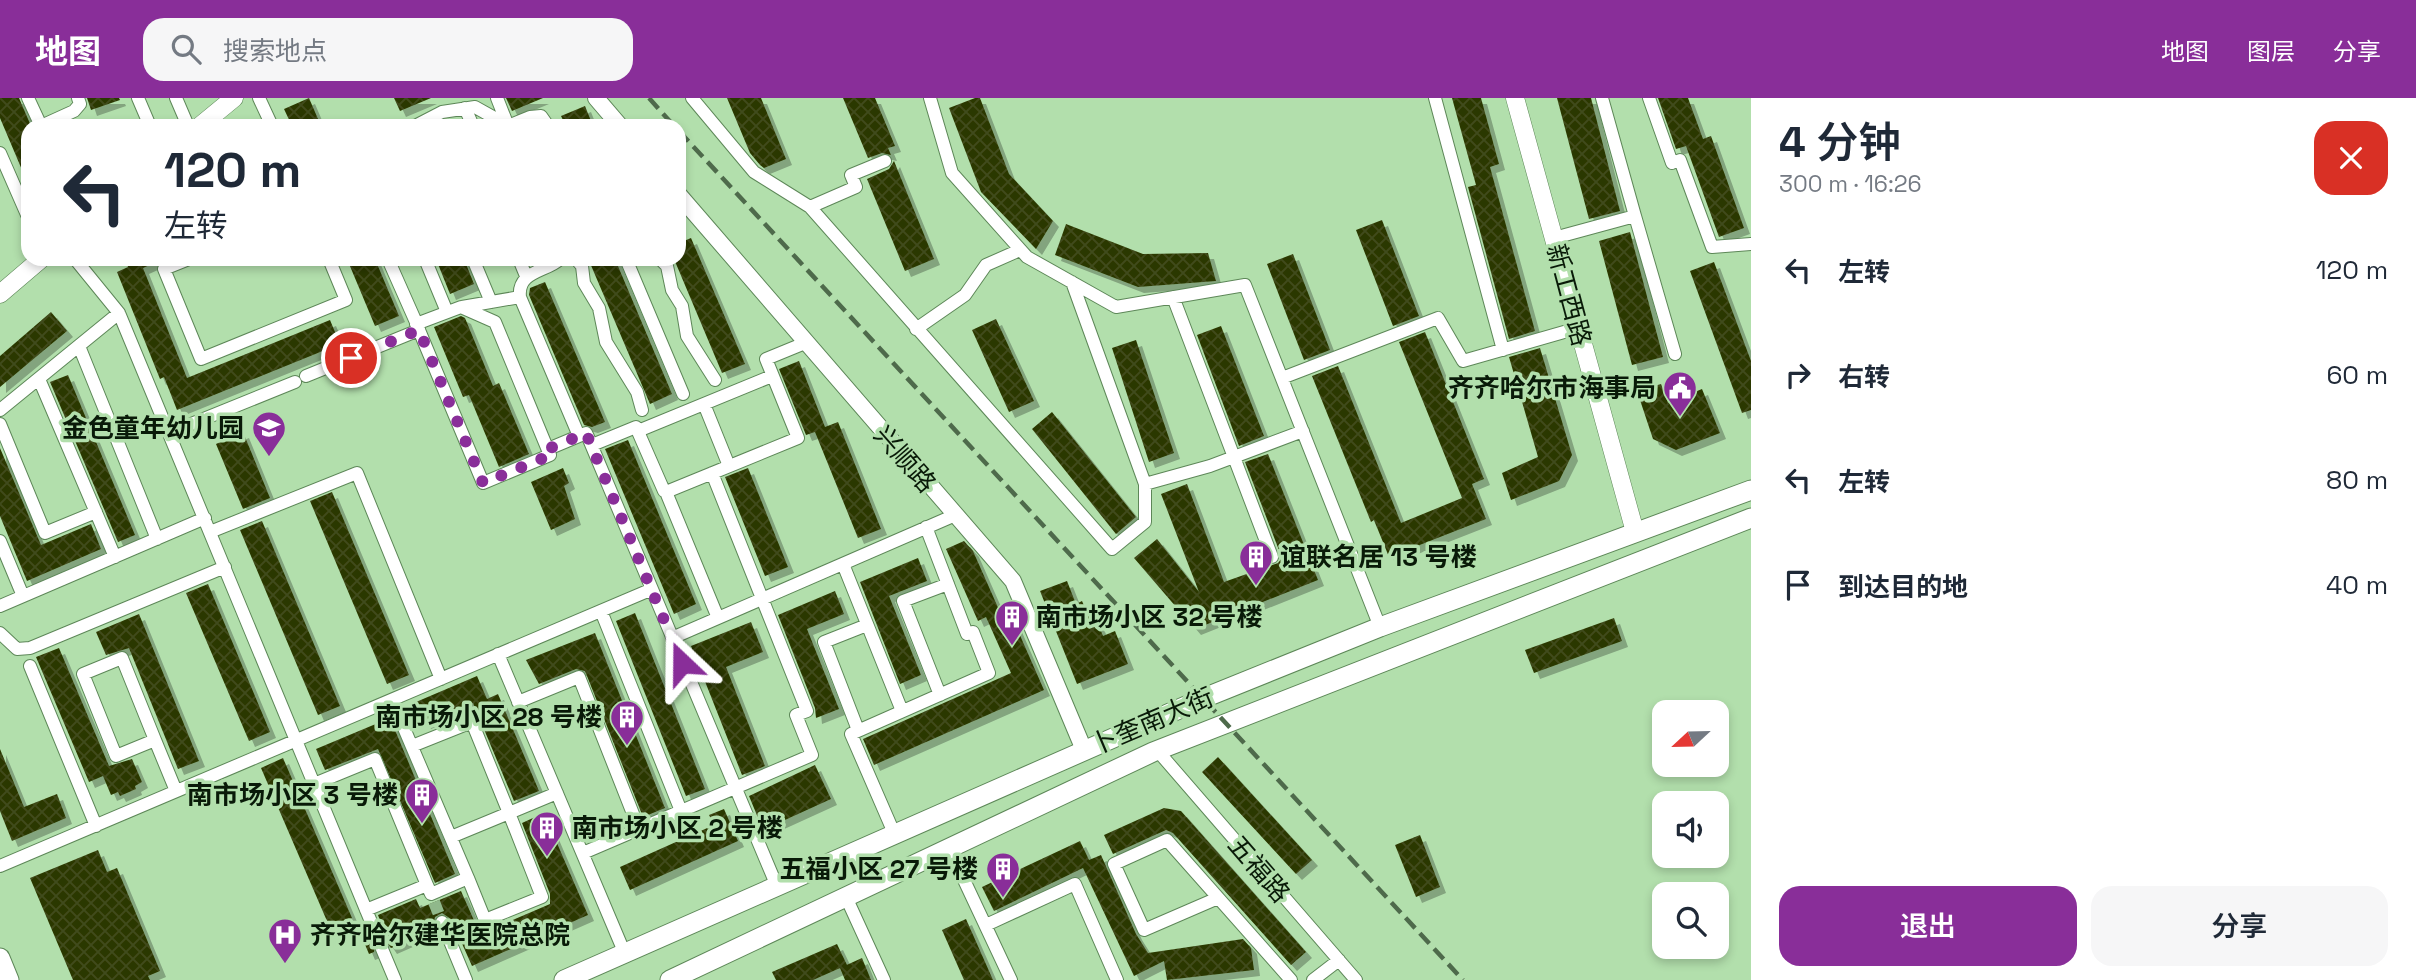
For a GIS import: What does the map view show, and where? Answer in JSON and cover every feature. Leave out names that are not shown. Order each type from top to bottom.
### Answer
[{"type":"main road","points":[[208,119],[234,98]]},
{"type":"main road","name":"新工西路","points":[[1515,98],[1635,532]]},
{"type":"main road","points":[[0,293],[33,266]]},
{"type":"main road","name":"卜奎南大街","points":[[564,980],[776,884],[1204,698],[1380,627],[1751,490]]},
{"type":"main road","name":"卜奎南大街","points":[[670,980],[1153,751],[1751,518]]},
{"type":"main road","points":[[0,958],[9,980]]},
{"type":"street","points":[[28,98],[38,119]]},
{"type":"street","points":[[56,119],[74,111],[80,104],[78,98]]},
{"type":"street","points":[[138,98],[147,119]]},
{"type":"street","points":[[176,98],[185,119]]},
{"type":"street","points":[[259,98],[269,119]]},
{"type":"street","points":[[478,98],[484,113]]},
{"type":"street","points":[[497,98],[504,119]]},
{"type":"street","points":[[596,98],[614,119]]},
{"type":"street","points":[[692,98],[754,172],[810,206],[1112,549],[1145,522],[1145,484],[1072,282]]},
{"type":"street","points":[[930,98],[952,173],[1027,257],[1116,307],[1245,285],[1380,627]]},
{"type":"street","points":[[1435,98],[1503,350]]},
{"type":"street","points":[[1602,98],[1675,354]]},
{"type":"street","points":[[1649,98],[1672,163],[1680,160],[1712,247],[1751,244]]},
{"type":"street","points":[[428,119],[442,112],[475,107],[494,119]]},
{"type":"street","points":[[466,108],[470,119]]},
{"type":"street","points":[[525,119],[541,116],[543,119]]},
{"type":"street","points":[[0,153],[21,201]]},
{"type":"street","points":[[810,206],[856,187],[851,175],[885,161]]},
{"type":"street","name":"兴顺路","points":[[686,203],[953,516],[1013,581],[1084,750]]},
{"type":"street","points":[[1554,238],[1635,216]]},
{"type":"street","points":[[916,329],[965,295],[986,265],[1020,250]]},
{"type":"street","points":[[81,266],[119,313],[374,929]]},
{"type":"street","points":[[172,266],[164,269],[201,359],[346,300],[332,266]]},
{"type":"street","points":[[391,266],[483,483],[551,455],[495,323],[461,307]]},
{"type":"street","points":[[428,266],[447,312]]},
{"type":"street","points":[[476,266],[491,302]]},
{"type":"street","points":[[522,266],[526,276]]},
{"type":"street","points":[[546,266],[526,276],[519,289],[520,297],[579,436]]},
{"type":"street","points":[[582,266],[584,283],[599,308],[607,342],[637,392],[642,410]]},
{"type":"street","points":[[629,266],[683,394]]},
{"type":"street","points":[[667,266],[672,290],[682,306],[687,336],[715,380]]},
{"type":"street","points":[[169,433],[300,379],[447,312],[520,297]]},
{"type":"street","points":[[1173,297],[1272,557]]},
{"type":"street","points":[[0,410],[119,313]]},
{"type":"street","points":[[1282,378],[1438,318],[1463,361],[1578,328]]},
{"type":"street","points":[[718,618],[666,492],[798,438],[766,359],[805,343]]},
{"type":"street","points":[[79,346],[157,539]]},
{"type":"street","points":[[638,431],[772,376]]},
{"type":"street","points":[[39,379],[115,557]]},
{"type":"street","points":[[704,404],[729,466]]},
{"type":"street","points":[[0,424],[45,533],[96,512]]},
{"type":"street","points":[[592,446],[636,427],[664,491]]},
{"type":"street","points":[[1145,484],[1234,457],[1303,431]]},
{"type":"street","points":[[548,449],[586,433],[776,884]]},
{"type":"street","points":[[210,533],[357,473],[441,679]]},
{"type":"street","points":[[583,853],[811,755],[796,715],[807,711],[712,473]]},
{"type":"street","points":[[672,638],[953,516]]},
{"type":"street","points":[[0,606],[205,518]]},
{"type":"street","points":[[894,833],[851,734],[989,673],[973,632],[967,634],[926,527]]},
{"type":"street","points":[[2,549],[23,596]]},
{"type":"street","points":[[843,564],[902,711]]},
{"type":"street","points":[[0,633],[17,649],[30,648],[225,567]]},
{"type":"street","points":[[940,695],[903,601],[948,584]]},
{"type":"street","points":[[0,866],[650,590]]},
{"type":"street","points":[[601,611],[681,811]]},
{"type":"street","points":[[858,730],[824,642],[867,625]]},
{"type":"street","points":[[498,654],[625,954]]},
{"type":"street","points":[[155,740],[116,756],[83,674],[122,658],[176,791]]},
{"type":"street","points":[[30,666],[96,825]]},
{"type":"street","points":[[518,702],[579,677],[639,829]]},
{"type":"street","points":[[392,700],[485,920],[542,897],[472,722],[412,746]]},
{"type":"street","name":"五福路","points":[[1163,757],[1356,980]]},
{"type":"street","points":[[314,784],[375,759],[430,894]]},
{"type":"street","points":[[451,837],[557,793]]},
{"type":"street","points":[[1218,898],[1144,930],[1114,864],[1167,840],[1291,980]]},
{"type":"street","points":[[949,848],[1011,980]]},
{"type":"street","points":[[366,910],[430,894],[468,878]]},
{"type":"street","points":[[986,925],[1075,884],[1117,980]]},
{"type":"street","points":[[846,897],[884,980]]},
{"type":"street","points":[[442,922],[466,980]]},
{"type":"street","points":[[382,949],[395,980]]},
{"type":"street","points":[[1313,980],[1339,960]]},
{"type":"building","points":[[0,98],[19,98],[28,119],[21,119],[21,168],[0,118]]},
{"type":"building","points":[[87,98],[119,98],[120,100],[91,110]]},
{"type":"building","points":[[309,98],[318,119],[289,119],[284,109]]},
{"type":"building","points":[[394,98],[431,98],[400,111]]},
{"type":"building","points":[[506,98],[543,98],[512,111]]},
{"type":"building","points":[[727,98],[761,98],[786,159],[764,168],[760,165],[750,153]]},
{"type":"building","points":[[843,98],[875,98],[895,146],[888,148],[891,155],[882,153],[868,158]]},
{"type":"building","points":[[980,98],[1009,174],[1053,221],[1036,249],[981,192],[949,108]]},
{"type":"building","points":[[1452,98],[1481,98],[1499,164],[1490,167],[1535,331],[1509,339],[1468,187],[1476,185]]},
{"type":"building","points":[[1557,98],[1591,98],[1620,211],[1589,219]]},
{"type":"building","points":[[1658,98],[1688,98],[1703,139],[1711,136],[1744,228],[1719,237],[1686,146],[1676,149]]},
{"type":"building","points":[[585,106],[590,119],[562,119],[561,116]]},
{"type":"building","points":[[894,161],[934,259],[905,271],[867,179],[889,169]]},
{"type":"building","points":[[1382,220],[1419,316],[1393,326],[1356,230]]},
{"type":"building","points":[[1066,224],[1143,254],[1208,253],[1216,281],[1138,287],[1055,255]]},
{"type":"building","points":[[1630,232],[1663,357],[1632,365],[1599,241]]},
{"type":"building","points":[[691,238],[745,364],[722,373],[677,266],[686,266],[686,240]]},
{"type":"building","points":[[1293,254],[1330,350],[1304,360],[1267,264]]},
{"type":"building","points":[[1714,262],[1751,361],[1751,410],[1742,413],[1690,271]]},
{"type":"building","points":[[147,266],[143,268],[187,378],[330,320],[340,344],[177,410],[164,377],[160,379],[117,272],[128,267]]},
{"type":"building","points":[[350,266],[378,266],[399,316],[375,326]]},
{"type":"building","points":[[439,266],[467,266],[474,284],[450,294]]},
{"type":"building","points":[[591,266],[618,266],[672,394],[650,404]]},
{"type":"building","points":[[545,282],[605,422],[592,427],[584,425],[529,295],[530,288]]},
{"type":"building","points":[[51,312],[67,331],[0,387],[0,356]]},
{"type":"building","points":[[461,316],[465,318],[493,386],[499,383],[529,454],[499,467],[469,395],[463,397],[434,327]]},
{"type":"building","points":[[996,319],[1034,401],[1009,412],[972,330]]},
{"type":"building","points":[[1221,326],[1264,436],[1239,446],[1197,335]]},
{"type":"building","points":[[1425,332],[1484,479],[1472,484],[1486,519],[1389,557],[1374,520],[1371,522],[1312,376],[1338,366],[1401,523],[1462,498],[1399,342]]},
{"type":"building","points":[[1136,340],[1174,453],[1149,462],[1112,348]]},
{"type":"building","points":[[1540,348],[1572,455],[1559,481],[1511,500],[1502,473],[1538,457],[1509,357]]},
{"type":"building","points":[[799,361],[825,427],[838,422],[881,529],[858,538],[815,432],[806,435],[779,369]]},
{"type":"building","points":[[68,375],[135,535],[118,542],[50,382]]},
{"type":"building","name":"齐齐哈尔市海事局","points":[[1661,384],[1668,403],[1702,389],[1720,433],[1676,450],[1653,439],[1637,391]]},
{"type":"building","points":[[1052,412],[1136,517],[1116,534],[1032,429]]},
{"type":"building","name":"金色童年幼儿园","points":[[243,432],[270,498],[243,509],[216,444]]},
{"type":"building","points":[[628,440],[696,604],[674,614],[605,449]]},
{"type":"building","points":[[0,448],[41,545],[91,524],[101,549],[27,581],[0,516]]},
{"type":"building","points":[[1268,454],[1318,580],[1195,629],[1134,558],[1157,539],[1199,592],[1161,494],[1187,484],[1224,582],[1278,563],[1282,558],[1245,462]]},
{"type":"building","points":[[563,468],[569,483],[564,486],[575,519],[551,530],[531,482]]},
{"type":"building","points":[[748,468],[788,567],[765,576],[725,477]]},
{"type":"building","points":[[332,492],[409,675],[387,684],[310,501]]},
{"type":"building","points":[[262,521],[340,706],[318,715],[240,530]]},
{"type":"building","name":"南市场小区 32 号楼","points":[[964,541],[973,551],[1000,612],[1008,608],[1044,690],[874,765],[863,739],[1011,673],[986,617],[978,621],[946,549]]},
{"type":"building","points":[[918,558],[927,581],[889,596],[921,675],[900,684],[860,582]]},
{"type":"building","points":[[1067,581],[1076,604],[1082,601],[1086,610],[1092,608],[1103,636],[1115,631],[1128,664],[1077,684],[1040,591]]},
{"type":"building","points":[[208,584],[270,732],[249,741],[186,593]]},
{"type":"building","points":[[835,591],[844,614],[807,629],[839,709],[816,718],[815,708],[778,615]]},
{"type":"building","points":[[635,613],[705,789],[686,796],[616,621]]},
{"type":"building","points":[[139,614],[199,761],[178,769],[129,648],[106,655],[96,632]]},
{"type":"building","points":[[1614,618],[1622,641],[1534,673],[1525,650]]},
{"type":"building","points":[[751,622],[763,652],[726,667],[765,766],[742,775],[691,646]]},
{"type":"building","name":"南市场小区 28 号楼","points":[[595,633],[665,808],[643,817],[585,671],[576,669],[539,684],[526,660]]},
{"type":"building","name":"南市场小区 3 号楼","points":[[59,648],[109,766],[132,759],[142,782],[135,786],[136,789],[120,796],[118,792],[111,795],[103,776],[89,782],[36,657]]},
{"type":"building","points":[[477,676],[487,699],[498,694],[539,791],[514,801],[473,703],[425,723],[416,702]]},
{"type":"building","name":"南市场小区 3 号楼","points":[[390,718],[455,874],[435,883],[378,749],[325,770],[316,749]]},
{"type":"building","points":[[0,749],[24,807],[57,794],[66,818],[12,841],[0,811]]},
{"type":"building","points":[[1218,757],[1312,860],[1296,874],[1202,772]]},
{"type":"building","points":[[283,758],[352,918],[330,928],[261,768]]},
{"type":"building","points":[[815,765],[831,799],[763,830],[749,796]]},
{"type":"building","points":[[1164,808],[1181,811],[1306,952],[1291,965],[1173,833],[1166,830],[1113,854],[1104,835]]},
{"type":"building","points":[[724,809],[738,841],[630,890],[620,867],[714,825],[709,815]]},
{"type":"building","name":"南市场小区 2 号楼","points":[[544,813],[588,915],[472,966],[451,919],[442,913],[435,917],[432,930],[391,948],[387,942],[379,941],[375,944],[374,952],[369,954],[361,935],[366,933],[374,938],[380,935],[382,926],[378,915],[416,899],[420,908],[461,891],[480,934],[550,904],[550,894],[522,823]]},
{"type":"building","points":[[1420,835],[1440,887],[1416,897],[1395,845]]},
{"type":"building","name":"五福小区 27 号楼","points":[[1080,841],[1089,860],[1101,855],[1136,934],[1148,953],[1243,939],[1251,948],[1254,970],[1167,980],[1164,961],[1134,976],[1083,868],[994,911],[982,887]]},
{"type":"building","points":[[98,850],[107,872],[117,868],[160,971],[148,976],[150,980],[73,980],[30,878]]},
{"type":"building","points":[[966,919],[993,980],[964,980],[942,930]]},
{"type":"building","points":[[837,944],[847,965],[813,980],[776,980],[772,972]]},
{"type":"building","points":[[862,958],[871,980],[845,980],[840,968]]},
{"type":"tunnel","points":[[434,902],[442,922]]},
{"type":"tunnel","points":[[374,929],[382,949]]},
{"type":"railway","points":[[649,98],[668,119]]},
{"type":"railway","points":[[686,139],[1463,980]]},
{"type":"place","name":"齐齐哈尔市海事局","points":[[1680,418]]},
{"type":"place","name":"金色童年幼儿园","points":[[269,458]]},
{"type":"place","name":"谊联名居 13 号楼","points":[[1256,587]]},
{"type":"place","name":"南市场小区 32 号楼","points":[[1012,647]]},
{"type":"place","name":"南市场小区 28 号楼","points":[[627,747]]},
{"type":"place","name":"南市场小区 3 号楼","points":[[422,825]]},
{"type":"place","name":"南市场小区 2 号楼","points":[[547,858]]},
{"type":"place","name":"五福小区 27 号楼","points":[[1003,899]]},
{"type":"place","name":"齐齐哈尔建华医院总院","points":[[285,965]]},
{"type":"route","points":[[351,358],[419,330],[483,483],[551,455],[548,449],[586,433],[682,663]]}]
